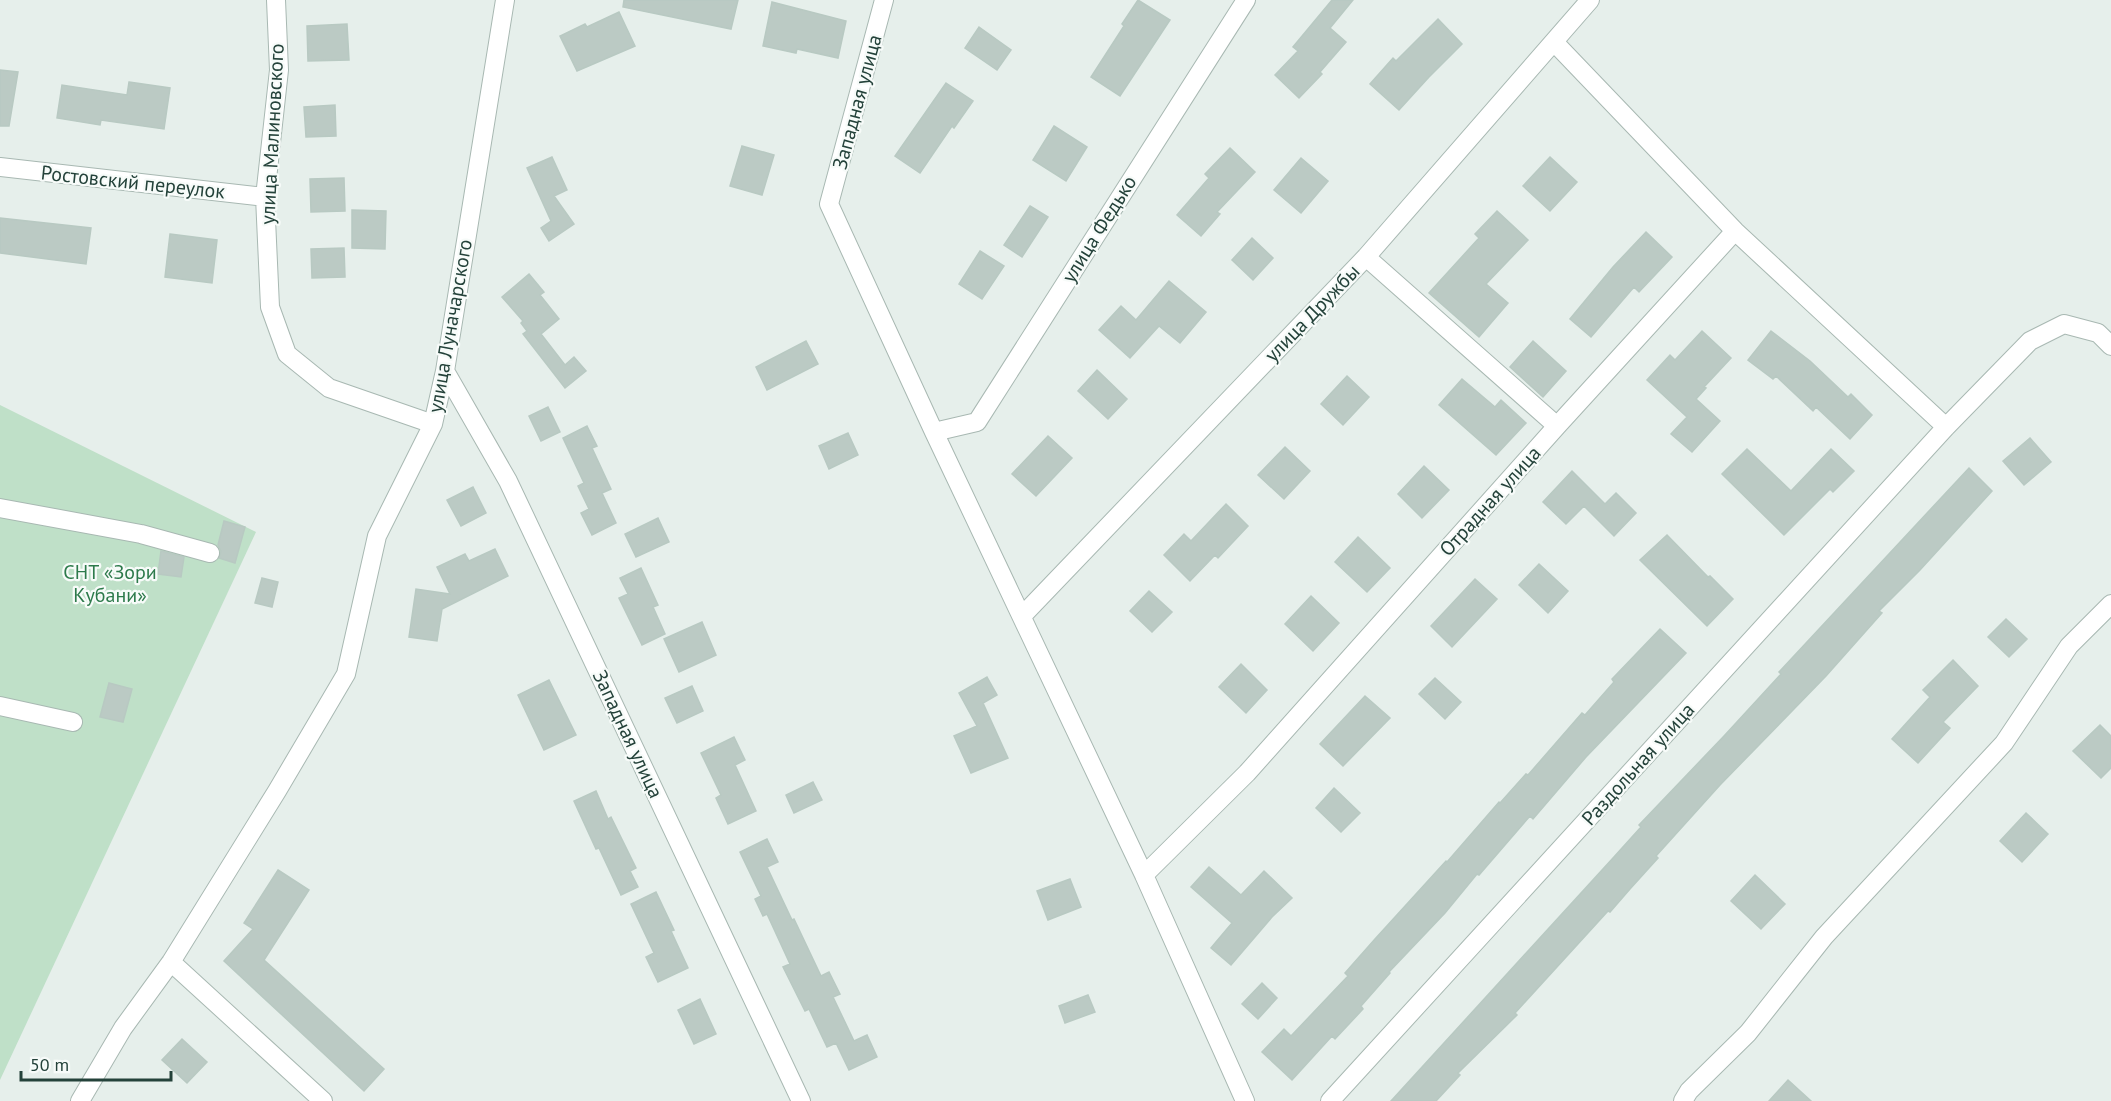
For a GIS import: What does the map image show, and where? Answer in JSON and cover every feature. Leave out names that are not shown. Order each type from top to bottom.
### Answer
[{"type":"street","name":"улица Малиновского","points":[[276,0],[279,70],[265,197],[270,307],[287,354],[330,388],[433,424]]},
{"type":"street","name":"улица Луначарского","points":[[80,1101],[123,1028],[171,962],[278,791],[346,674],[377,536],[433,424],[445,371],[505,0]]},
{"type":"street","name":"Западная улица","points":[[884,0],[829,204],[934,432]]},
{"type":"street","name":"улица Федько","points":[[934,432],[977,422],[1246,0]]},
{"type":"street","name":"улица Дружбы","points":[[1023,615],[1366,257],[1590,0]]},
{"type":"street","points":[[1554,42],[1735,231],[1946,427]]},
{"type":"street","name":"Ростовский переулок","points":[[0,167],[265,197]]},
{"type":"street","name":"Отрадная улица","points":[[1144,875],[1247,773],[1557,426],[1735,231]]},
{"type":"street","points":[[1366,257],[1557,426]]},
{"type":"street","name":"Раздольная улица","points":[[1330,1101],[1946,427],[2030,341],[2064,324],[2098,333],[2111,346]]},
{"type":"street","name":"Западная улица","points":[[445,371],[508,481],[801,1101]]},
{"type":"street","points":[[934,432],[1023,615],[1144,875],[1245,1101]]},
{"type":"street","points":[[0,508],[141,534],[210,553]]},
{"type":"street","points":[[1683,1101],[1689,1091],[1748,1033],[1824,937],[2004,743],[2068,646],[2111,604]]},
{"type":"street","points":[[0,706],[73,722]]},
{"type":"street","points":[[171,962],[323,1101]]},
{"type":"green space","name":"СНТ «Зори Кубани»","points":[[0,405],[256,532],[0,1080]]},
{"type":"building","points":[[624,0],[738,0],[731,29],[623,7]]},
{"type":"building","points":[[1138,0],[1170,20],[1120,96],[1091,77]]},
{"type":"building","points":[[1332,0],[1353,0],[1330,28],[1346,42],[1320,72],[1322,74],[1299,98],[1275,75],[1298,51],[1293,47]]},
{"type":"building","points":[[772,2],[846,21],[838,58],[797,49],[796,53],[763,46]]},
{"type":"building","points":[[619,12],[635,46],[577,71],[560,36],[585,24],[587,27]]},
{"type":"building","points":[[1438,19],[1462,44],[1399,110],[1370,84],[1393,58],[1396,61]]},
{"type":"building","points":[[347,24],[349,60],[308,61],[307,26]]},
{"type":"building","points":[[979,27],[1011,50],[997,70],[965,48]]},
{"type":"building","points":[[0,70],[18,72],[9,126],[0,126]]},
{"type":"building","points":[[129,82],[170,88],[164,129],[101,120],[100,125],[57,118],[62,85],[127,95]]},
{"type":"building","points":[[946,83],[973,101],[954,128],[952,126],[920,173],[895,156]]},
{"type":"building","points":[[335,105],[336,136],[306,137],[304,107]]},
{"type":"building","points":[[1054,126],[1087,147],[1066,181],[1033,160]]},
{"type":"building","points":[[742,146],[774,155],[762,195],[730,186]]},
{"type":"building","points":[[1230,148],[1255,172],[1217,212],[1220,214],[1201,236],[1177,215],[1209,178],[1205,174]]},
{"type":"building","points":[[552,157],[567,190],[554,196],[574,224],[549,241],[541,228],[551,221],[527,168]]},
{"type":"building","points":[[1550,157],[1577,182],[1550,211],[1523,186]]},
{"type":"building","points":[[1301,158],[1328,181],[1301,213],[1274,190]]},
{"type":"building","points":[[344,178],[345,211],[311,212],[310,179]]},
{"type":"building","points":[[1030,206],[1048,217],[1022,257],[1004,245]]},
{"type":"building","points":[[352,210],[386,211],[385,249],[352,248]]},
{"type":"building","points":[[1497,211],[1528,240],[1486,284],[1508,303],[1479,337],[1429,293],[1479,238],[1475,234]]},
{"type":"building","points":[[0,218],[91,228],[86,264],[0,253]]},
{"type":"building","points":[[1646,232],[1672,257],[1639,292],[1634,287],[1591,337],[1570,319],[1613,267]]},
{"type":"building","points":[[170,234],[217,240],[212,283],[165,277]]},
{"type":"building","points":[[1252,238],[1273,258],[1253,280],[1232,260]]},
{"type":"building","points":[[344,248],[345,277],[312,278],[311,249]]},
{"type":"building","points":[[980,251],[1004,266],[982,299],[959,284]]},
{"type":"building","points":[[529,274],[544,292],[540,295],[559,319],[541,334],[565,365],[574,357],[586,371],[565,388],[523,334],[527,331],[521,323],[523,321],[502,297]]},
{"type":"building","points":[[1169,281],[1206,312],[1180,343],[1159,326],[1130,358],[1099,330],[1121,306],[1136,320]]},
{"type":"building","points":[[1702,331],[1731,358],[1696,399],[1720,421],[1692,452],[1671,434],[1687,417],[1647,380],[1670,355],[1675,360]]},
{"type":"building","points":[[1771,331],[1810,361],[1848,397],[1851,394],[1872,415],[1850,439],[1816,407],[1813,411],[1776,376],[1773,379],[1748,360]]},
{"type":"building","points":[[806,341],[818,364],[767,390],[756,367]]},
{"type":"building","points":[[1533,341],[1566,371],[1543,397],[1510,367]]},
{"type":"building","points":[[1097,370],[1127,399],[1108,419],[1078,391]]},
{"type":"building","points":[[1347,376],[1369,397],[1343,425],[1321,404]]},
{"type":"building","points":[[1462,379],[1495,407],[1501,400],[1526,423],[1496,455],[1439,405]]},
{"type":"building","points":[[548,407],[560,432],[541,441],[529,416]]},
{"type":"building","points":[[587,426],[597,446],[592,448],[611,489],[602,493],[616,523],[592,535],[581,513],[589,509],[578,486],[584,483],[563,438]]},
{"type":"building","points":[[848,433],[858,455],[829,469],[819,446]]},
{"type":"building","points":[[1048,436],[1072,458],[1036,496],[1012,474]]},
{"type":"building","points":[[2030,438],[2051,462],[2024,485],[2003,461]]},
{"type":"building","points":[[1285,447],[1310,471],[1284,499],[1258,475]]},
{"type":"building","points":[[1747,449],[1791,491],[1831,449],[1854,471],[1833,492],[1830,489],[1784,535],[1722,474]]},
{"type":"building","points":[[1424,466],[1449,490],[1422,518],[1398,494]]},
{"type":"building","points":[[1969,468],[1992,491],[1879,611],[1882,613],[1826,676],[1720,785],[1656,856],[1658,858],[1610,912],[1608,911],[1515,1013],[1517,1015],[1458,1073],[1460,1075],[1436,1101],[1391,1101],[1641,827],[1639,825],[1724,736],[1781,674],[1779,672]]},
{"type":"building","points":[[1572,471],[1605,504],[1616,493],[1636,513],[1614,536],[1584,506],[1566,524],[1543,502]]},
{"type":"building","points":[[473,487],[486,513],[461,526],[447,500]]},
{"type":"building","points":[[1226,504],[1248,526],[1218,558],[1215,555],[1190,581],[1164,555],[1184,534],[1191,541]]},
{"type":"building","points":[[658,518],[669,542],[636,557],[625,534]]},
{"type":"building","points":[[224,521],[245,527],[235,563],[219,558],[221,551],[218,545]]},
{"type":"building","points":[[1667,535],[1733,599],[1707,626],[1640,560]]},
{"type":"building","points":[[1358,537],[1390,568],[1367,592],[1335,562]]},
{"type":"building","points":[[495,549],[508,576],[442,609],[437,641],[409,637],[416,589],[450,594],[437,567],[465,554],[469,561]]},
{"type":"building","points":[[161,551],[184,557],[181,577],[158,574]]},
{"type":"building","points":[[1539,564],[1568,591],[1548,613],[1519,585]]},
{"type":"building","points":[[641,568],[658,605],[653,607],[665,634],[642,645],[619,598],[628,594],[620,578]]},
{"type":"building","points":[[262,578],[278,582],[272,607],[255,603]]},
{"type":"building","points":[[1475,579],[1497,599],[1452,647],[1431,626]]},
{"type":"building","points":[[1149,591],[1172,612],[1152,632],[1130,611]]},
{"type":"building","points":[[1311,596],[1339,623],[1313,651],[1285,624]]},
{"type":"building","points":[[2006,619],[2027,639],[2009,657],[1988,637]]},
{"type":"building","points":[[702,622],[716,655],[679,672],[664,639]]},
{"type":"building","points":[[1660,629],[1686,653],[1586,757],[1533,819],[1530,816],[1445,913],[1389,972],[1361,1006],[1363,1009],[1335,1039],[1332,1036],[1292,1080],[1262,1052],[1284,1029],[1291,1036],[1348,976],[1345,973],[1375,939],[1499,802],[1526,774],[1528,775],[1582,713],[1585,715],[1614,682],[1612,679]]},
{"type":"building","points":[[1953,660],[1978,686],[1943,722],[1950,728],[1918,763],[1892,739],[1930,697],[1923,690]]},
{"type":"building","points":[[1241,664],[1267,690],[1246,713],[1219,687]]},
{"type":"building","points":[[987,677],[997,695],[983,703],[1008,758],[971,773],[954,736],[977,726],[959,693]]},
{"type":"building","points":[[1435,678],[1461,702],[1445,719],[1419,694]]},
{"type":"building","points":[[549,680],[576,735],[544,750],[518,695]]},
{"type":"building","points":[[109,683],[132,689],[123,722],[100,717]]},
{"type":"building","points":[[692,686],[703,711],[677,723],[665,698]]},
{"type":"building","points":[[1365,696],[1390,718],[1343,766],[1320,744]]},
{"type":"building","points":[[2100,725],[2111,736],[2111,768],[2101,778],[2073,751]]},
{"type":"building","points":[[734,737],[745,760],[735,765],[756,811],[728,824],[716,798],[721,795],[701,753]]},
{"type":"building","points":[[813,782],[822,800],[794,813],[786,795]]},
{"type":"building","points":[[1334,788],[1360,813],[1341,832],[1316,808]]},
{"type":"building","points":[[596,791],[608,819],[611,817],[636,868],[630,871],[638,887],[621,895],[574,801]]},
{"type":"building","points":[[2026,813],[2048,834],[2022,862],[2000,841]]},
{"type":"building","points":[[767,839],[778,862],[767,867],[792,920],[794,919],[821,976],[829,972],[840,994],[833,997],[854,1041],[867,1035],[877,1057],[849,1070],[836,1043],[827,1047],[809,1009],[805,1011],[783,967],[790,964],[767,914],[763,916],[755,899],[761,896],[740,852]]},
{"type":"building","points":[[1209,867],[1241,895],[1264,871],[1292,898],[1272,917],[1231,965],[1211,948],[1232,923],[1191,887]]},
{"type":"building","points":[[278,870],[309,890],[264,960],[384,1069],[364,1091],[224,961],[253,929],[244,923]]},
{"type":"building","points":[[1755,875],[1785,904],[1761,929],[1731,901]]},
{"type":"building","points":[[1070,879],[1081,907],[1048,920],[1037,891]]},
{"type":"building","points":[[656,892],[674,930],[671,931],[688,968],[658,982],[646,957],[654,953],[631,904]]},
{"type":"building","points":[[1262,983],[1277,998],[1258,1019],[1242,1004]]},
{"type":"building","points":[[1088,995],[1095,1012],[1065,1023],[1059,1006]]},
{"type":"building","points":[[700,999],[716,1034],[694,1044],[678,1010]]},
{"type":"building","points":[[182,1039],[207,1062],[187,1083],[162,1060]]},
{"type":"building","points":[[1788,1080],[1811,1101],[1769,1101]]}]
